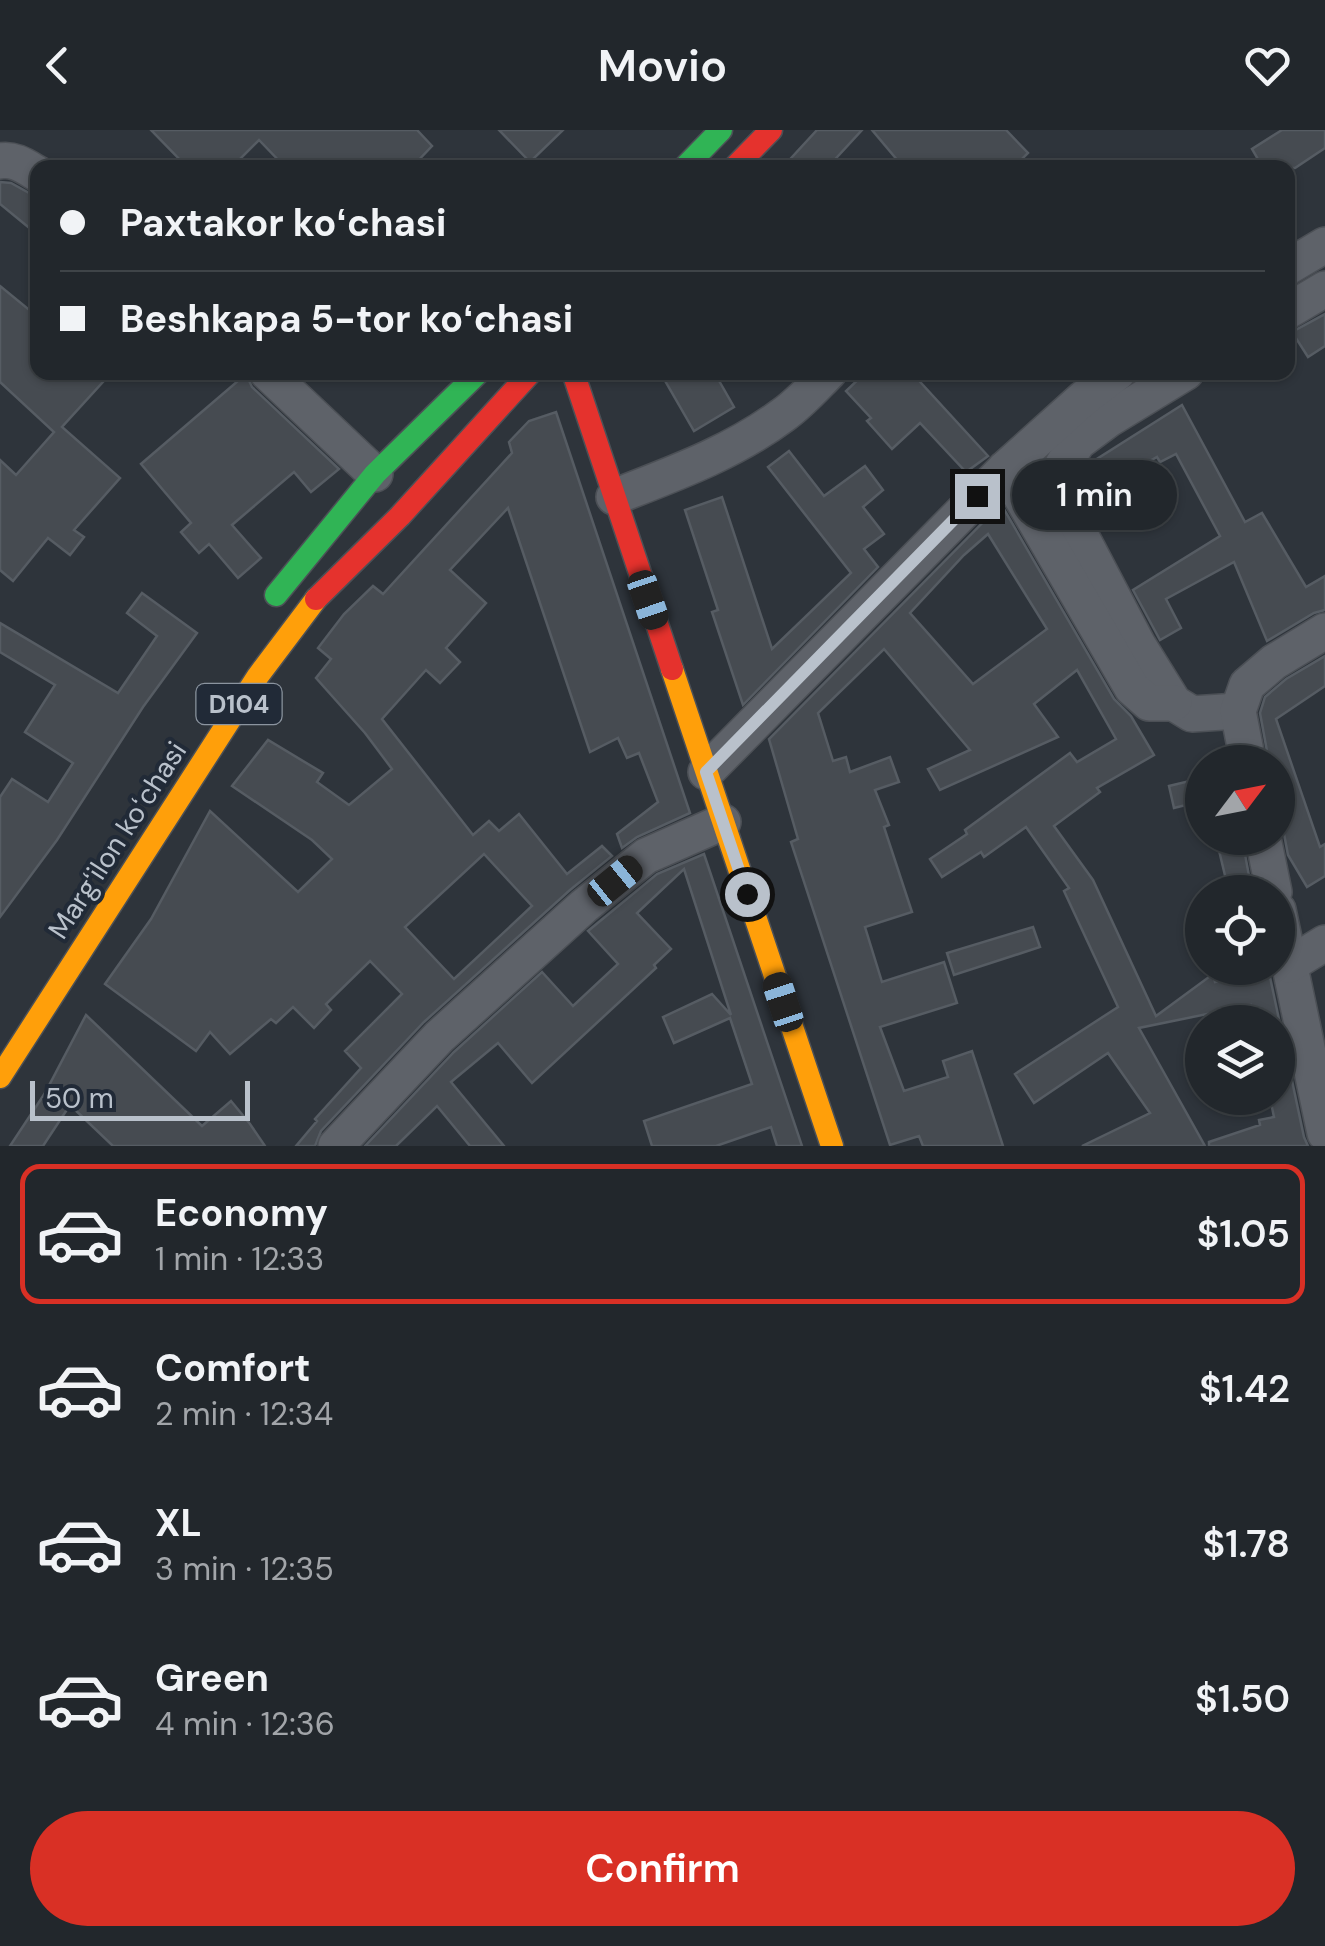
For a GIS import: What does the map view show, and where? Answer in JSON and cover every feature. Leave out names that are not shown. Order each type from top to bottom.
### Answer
[{"type":"main road","points":[[692,160],[721,130]]},
{"type":"main road","points":[[742,160],[771,130]]},
{"type":"main road","points":[[266,607],[375,474],[471,380]]},
{"type":"main road","name":"Margʻilon koʻchasi","points":[[0,1077],[258,676],[321,593],[400,516],[524,380]]},
{"type":"main road","points":[[576,380],[832,1146]]},
{"type":"street","points":[[0,161],[30,170]]},
{"type":"street","points":[[1295,262],[1325,245]]},
{"type":"street","points":[[1295,308],[1325,289]]},
{"type":"street","points":[[275,380],[375,474]]},
{"type":"street","points":[[614,497],[707,461],[788,412],[822,380]]},
{"type":"street","points":[[706,772],[1004,469],[1108,380]]},
{"type":"street","points":[[1173,380],[1078,442],[1062,466],[1060,496],[1138,645],[1174,704]]},
{"type":"street","points":[[1004,469],[1132,688],[1149,703],[1174,704],[1192,714],[1238,711]]},
{"type":"street","points":[[1245,745],[1238,711],[1247,684],[1274,662],[1325,631]]},
{"type":"street","points":[[336,1146],[440,1037],[584,906],[646,856],[723,822]]},
{"type":"street","points":[[1295,961],[1325,943]]},
{"type":"street","points":[[1293,985],[1325,1134]]},
{"type":"building","points":[[151,130],[417,130],[432,146],[419,160],[278,160],[259,140],[239,160],[180,160]]},
{"type":"building","points":[[499,130],[563,130],[532,160]]},
{"type":"building","points":[[817,130],[862,130],[834,160],[789,160]]},
{"type":"building","points":[[872,130],[1006,130],[1028,153],[1021,160],[897,160]]},
{"type":"building","points":[[1282,130],[1325,130],[1325,148],[1295,168],[1295,160],[1258,160],[1252,149]]},
{"type":"building","points":[[0,182],[11,183],[30,194],[30,228],[0,204]]},
{"type":"building","points":[[0,286],[30,310],[30,380],[105,380],[62,427],[120,478],[74,530],[84,537],[70,555],[48,538],[13,581],[0,570],[0,460],[16,475],[54,432],[0,382]]},
{"type":"building","points":[[1325,314],[1325,346],[1308,357],[1295,330]]},
{"type":"building","points":[[239,380],[249,380],[339,469],[311,492],[294,472],[232,525],[261,558],[238,578],[209,544],[199,553],[181,532],[191,523],[141,464]]},
{"type":"building","points":[[665,380],[719,380],[734,407],[694,431]]},
{"type":"building","points":[[858,380],[918,380],[988,456],[966,472],[920,423],[892,449],[846,391]]},
{"type":"building","points":[[1182,405],[1245,522],[1262,513],[1306,587],[1325,576],[1325,610],[1267,641],[1234,562],[1166,599],[1181,628],[1160,640],[1133,590],[1220,536],[1176,454],[1160,462],[1157,457],[1132,471],[1129,465],[1082,491],[1083,473],[1089,464]]},
{"type":"building","points":[[556,412],[690,813],[622,848],[617,834],[658,802],[639,753],[627,758],[618,738],[590,752],[508,508],[450,570],[486,603],[446,648],[460,662],[440,683],[426,670],[382,719],[473,835],[489,821],[499,831],[519,814],[567,874],[602,846],[612,856],[424,1022],[321,1131],[315,1146],[296,1146],[361,1068],[345,1051],[402,994],[370,961],[326,1004],[331,1010],[314,1028],[293,1007],[276,1023],[271,1019],[230,1054],[210,1032],[196,1051],[105,984],[151,919],[210,811],[298,892],[332,859],[312,840],[232,786],[268,740],[323,773],[317,782],[349,805],[392,769],[316,678],[331,659],[318,648],[344,614],[373,586],[383,594],[512,453],[509,442],[529,421]],"holes":[[[484,854],[532,906],[454,979],[405,927]]]},
{"type":"building","points":[[789,451],[824,496],[865,466],[883,490],[863,507],[884,534],[864,549],[878,567],[743,705],[712,612],[718,610],[685,510],[722,497],[772,649],[851,573],[768,467]]},
{"type":"building","points":[[1001,504],[1114,699],[1131,716],[1154,755],[1097,788],[1100,792],[1054,826],[1093,880],[1156,1016],[1198,985],[1272,985],[1276,1005],[1185,1005],[1185,1019],[1139,1028],[1205,1146],[1082,1146],[1150,1113],[1108,1053],[1034,1103],[1015,1074],[1118,1007],[1064,891],[1069,888],[1026,827],[984,857],[981,852],[942,877],[930,859],[1070,753],[1077,762],[1116,739],[1077,670],[1034,704],[1058,737],[940,790],[928,769],[970,750],[884,649],[818,713],[833,761],[846,757],[850,772],[890,757],[899,782],[875,790],[889,825],[884,827],[912,912],[865,927],[882,982],[944,962],[957,1003],[880,1027],[904,1091],[948,1077],[943,1061],[972,1051],[1003,1146],[923,1146],[919,1136],[890,1145],[791,842],[798,839],[769,739]],"holes":[[[988,534],[1047,629],[973,684],[910,613]]]},
{"type":"building","points":[[142,593],[197,633],[0,917],[0,797],[12,779],[48,802],[73,763],[25,732],[55,685],[0,652],[0,623],[118,693],[157,636],[127,613]]},
{"type":"building","points":[[1325,656],[1325,686],[1276,719],[1285,745],[1266,745],[1260,713],[1265,697],[1286,679]]},
{"type":"building","points":[[1295,774],[1320,847],[1325,844],[1325,876],[1307,887],[1288,855],[1295,855]]},
{"type":"building","points":[[1185,782],[1185,805],[1174,808],[1169,786]]},
{"type":"building","points":[[704,854],[802,1146],[777,1146],[771,1127],[716,1146],[652,1146],[644,1121],[752,1084],[730,1018],[674,1043],[663,1017],[712,994],[731,1015],[684,869],[637,913],[671,949],[654,965],[656,968],[532,1083],[498,1043],[451,1082],[504,1146],[470,1146],[437,1106],[396,1146],[365,1146],[454,1052],[542,972],[573,1006],[618,964],[588,931],[657,874]]},
{"type":"building","points":[[1220,855],[1245,855],[1249,875],[1225,875]]},
{"type":"building","points":[[1033,927],[1040,947],[954,975],[947,953]]},
{"type":"building","points":[[86,1015],[202,1126],[231,1101],[265,1146],[113,1146],[70,1105],[43,1146],[10,1146],[45,1093]]},
{"type":"building","points":[[1295,1095],[1308,1146],[1209,1146],[1209,1142],[1274,1117],[1295,1115]]},
{"type":"traffic: fast","points":[[692,160],[721,130]]},
{"type":"traffic: fast","points":[[276,595],[375,474],[471,380]]},
{"type":"traffic: slow","points":[[0,1077],[258,676],[316,599]]},
{"type":"traffic: slow","points":[[672,669],[832,1146]]},
{"type":"traffic: jam","points":[[742,160],[771,130]]},
{"type":"traffic: jam","points":[[316,599],[400,516],[524,380]]},
{"type":"traffic: jam","points":[[576,380],[672,669]]},
{"type":"route","points":[[747,894],[706,772],[977,496]]}]
